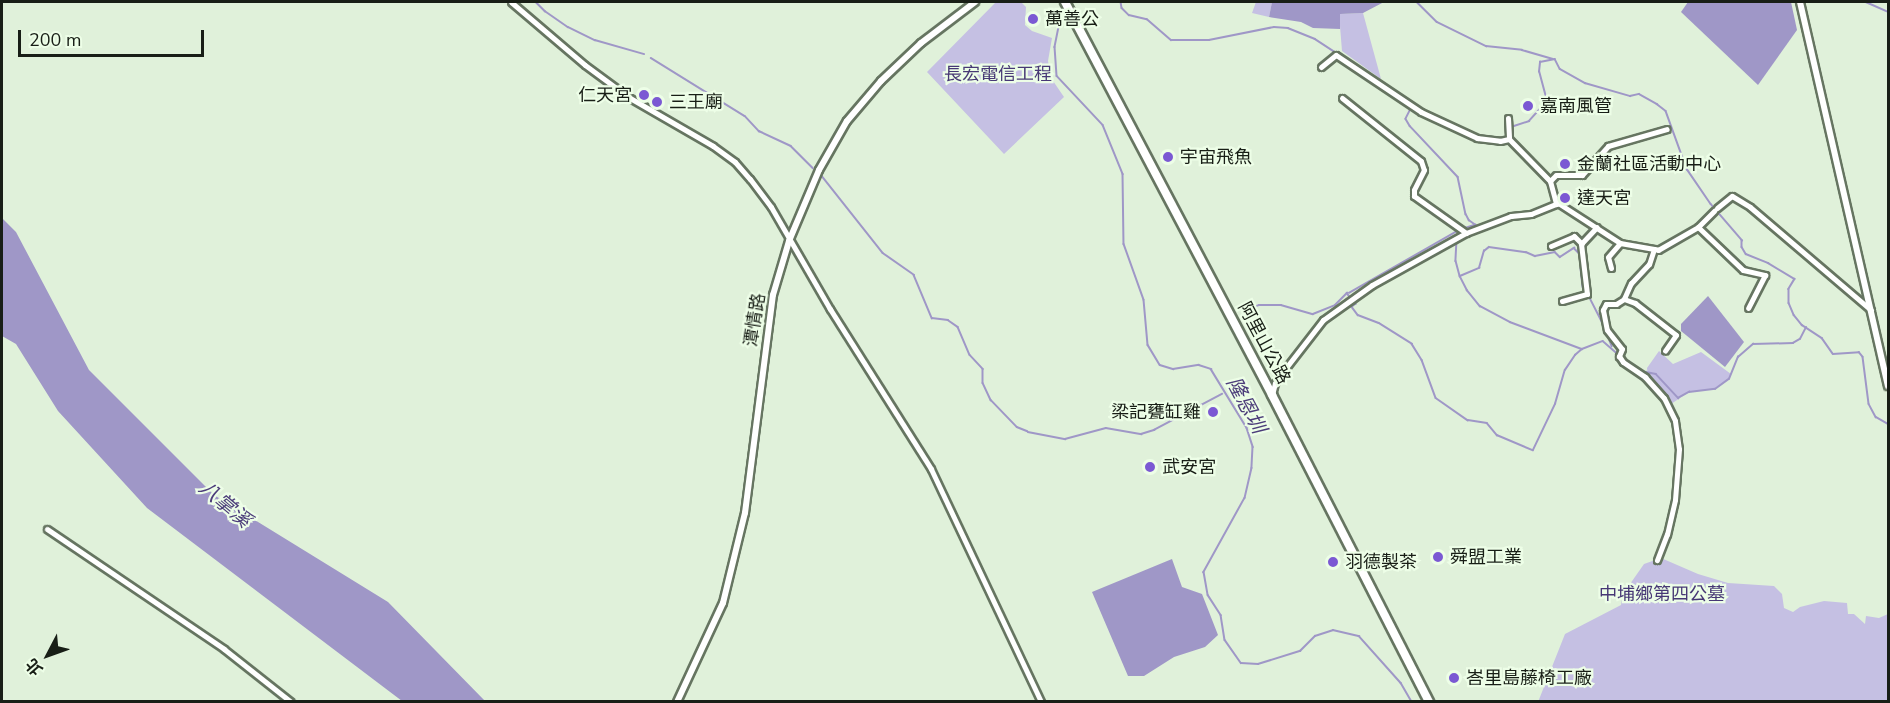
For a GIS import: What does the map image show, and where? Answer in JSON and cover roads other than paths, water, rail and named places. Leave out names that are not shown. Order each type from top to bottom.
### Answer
[{"type":"main road","name":"阿里山公路","points":[[1065,2],[1272,395],[1429,702]]},
{"type":"street","points":[[512,2],[585,65],[630,98],[693,133],[735,162],[771,207],[789,241],[931,469],[1041,702]]},
{"type":"street","name":"潭情路","points":[[677,702],[723,603],[745,513],[773,295],[789,241],[819,170],[847,122],[882,81],[921,43],[975,2]]},
{"type":"street","points":[[1800,2],[1888,386]]},
{"type":"street","points":[[1321,67],[1336,54],[1406,103],[1429,116],[1477,138],[1500,141],[1509,139]]},
{"type":"street","points":[[1342,98],[1421,161],[1424,170],[1414,190],[1414,196],[1466,233]]},
{"type":"street","points":[[1508,118],[1509,139],[1550,182],[1556,204]]},
{"type":"street","points":[[1550,182],[1556,175],[1582,175],[1608,146],[1667,129]]},
{"type":"street","points":[[1272,395],[1275,383],[1323,320],[1372,285],[1466,233],[1511,216],[1531,214],[1558,203],[1620,243],[1663,249],[1698,227],[1732,196],[1750,207],[1871,310]]},
{"type":"street","points":[[1582,243],[1598,227]]},
{"type":"street","points":[[1698,227],[1743,270],[1765,275],[1748,308]]},
{"type":"street","points":[[1551,246],[1574,236],[1582,243],[1587,294],[1562,301]]},
{"type":"street","points":[[1611,268],[1608,257],[1620,243]]},
{"type":"street","points":[[1654,249],[1649,264],[1631,283],[1624,299],[1616,304],[1606,304],[1603,310],[1607,330],[1622,349],[1619,356],[1623,362],[1645,377],[1667,404],[1679,438],[1675,500],[1667,534],[1657,560]]},
{"type":"street","points":[[1624,299],[1635,303],[1676,335],[1665,351]]},
{"type":"street","points":[[47,529],[224,649],[291,702]]},
{"type":"water","points":[[1272,2],[1384,2],[1363,13],[1340,14],[1340,29],[1313,28],[1301,22],[1269,17]]},
{"type":"water","points":[[1688,2],[1791,2],[1797,30],[1758,85],[1681,12]]},
{"type":"water","name":"八掌溪","points":[[2,218],[16,232],[89,370],[214,495],[388,602],[485,701],[402,701],[147,508],[58,411],[16,344],[2,336]]},
{"type":"water","points":[[1708,296],[1744,342],[1725,367],[1681,331],[1681,324]]},
{"type":"water","points":[[1172,559],[1182,587],[1202,594],[1218,635],[1205,647],[1174,657],[1144,676],[1128,676],[1092,592]]},
{"type":"waterway","points":[[536,2],[568,27],[595,40],[644,54]]},
{"type":"waterway","points":[[1121,2],[1122,8],[1129,15],[1147,19],[1171,40],[1209,40],[1274,27],[1288,28],[1315,39],[1340,55]]},
{"type":"waterway","points":[[1417,2],[1437,22],[1486,46],[1522,50],[1553,59]]},
{"type":"waterway","points":[[1866,2],[1888,12]]},
{"type":"waterway","name":"隆恩圳","points":[[1063,7],[1055,47],[1057,76],[1103,125],[1123,174],[1124,244],[1144,300],[1148,345],[1160,365],[1173,369],[1199,365],[1211,369],[1247,428],[1253,447],[1252,468],[1245,498],[1204,572],[1208,595],[1221,615],[1225,640],[1241,663],[1258,664],[1300,651],[1315,636],[1333,630],[1359,636],[1401,683],[1412,702]]},
{"type":"waterway","points":[[651,58],[745,116],[759,131],[791,146],[813,168]]},
{"type":"waterway","points":[[1511,127],[1529,121],[1547,101],[1539,72],[1540,62],[1555,59],[1560,69],[1585,83],[1630,96],[1639,94],[1666,111],[1687,169],[1711,204],[1742,240],[1742,247],[1746,254],[1768,263],[1795,279],[1789,289],[1789,303],[1794,315],[1802,325],[1822,338],[1833,354],[1859,352],[1863,357],[1869,404],[1876,417],[1888,424]]},
{"type":"waterway","points":[[1411,109],[1406,119],[1410,126],[1458,177],[1466,214],[1469,220],[1476,225],[1464,229]]},
{"type":"waterway","points":[[822,176],[883,253],[914,275],[932,318],[948,320],[958,327],[970,355],[983,369],[983,383],[991,400],[1017,427],[1027,431]]},
{"type":"waterway","points":[[1349,293],[1459,230]]},
{"type":"waterway","points":[[1457,240],[1456,261],[1460,276],[1467,290],[1480,306],[1510,322],[1582,349]]},
{"type":"waterway","points":[[1460,276],[1479,268],[1484,251],[1489,247],[1526,252],[1535,256],[1555,252],[1560,257],[1574,248],[1580,254]]},
{"type":"waterway","points":[[1581,268],[1583,287]]},
{"type":"waterway","points":[[1244,310],[1259,305],[1281,305],[1313,314],[1335,305],[1347,293],[1350,297]]},
{"type":"waterway","points":[[1589,296],[1603,323]]},
{"type":"waterway","points":[[1353,301],[1356,304],[1352,307],[1358,315],[1379,323],[1412,344],[1422,360],[1436,398],[1468,420],[1487,423],[1497,435],[1533,450],[1555,404],[1565,370],[1575,355],[1582,349],[1603,341],[1618,354]]},
{"type":"waterway","points":[[1645,374],[1646,372],[1656,374],[1678,398],[1689,392],[1715,389],[1729,379],[1738,357],[1753,344],[1793,343],[1800,339],[1806,327]]},
{"type":"waterway","points":[[1607,333],[1612,346]]},
{"type":"waterway","points":[[1028,432],[1065,439],[1106,428],[1141,434],[1154,430],[1222,394]]},
{"type":"place","name":"萬善公","points":[[1033,19]]},
{"type":"place","name":"仁天宮","points":[[644,95]]},
{"type":"place","name":"三王廟","points":[[657,102]]},
{"type":"place","name":"嘉南風管","points":[[1528,106]]},
{"type":"place","name":"宇宙飛魚","points":[[1168,157]]},
{"type":"place","name":"金蘭社區活動中心","points":[[1565,164]]},
{"type":"place","name":"達天宮","points":[[1565,198]]},
{"type":"place","name":"梁記甕缸雞","points":[[1213,412]]},
{"type":"place","name":"武安宮","points":[[1150,467]]},
{"type":"place","name":"舜盟工業","points":[[1438,557]]},
{"type":"place","name":"羽德製茶","points":[[1333,562]]},
{"type":"place","name":"峇里島藤椅工廠","points":[[1454,678]]},
{"type":"park label","name":"長宏電信工程","points":[[998,74]]},
{"type":"park label","name":"中埔鄉第四公墓","points":[[1662,594]]}]
